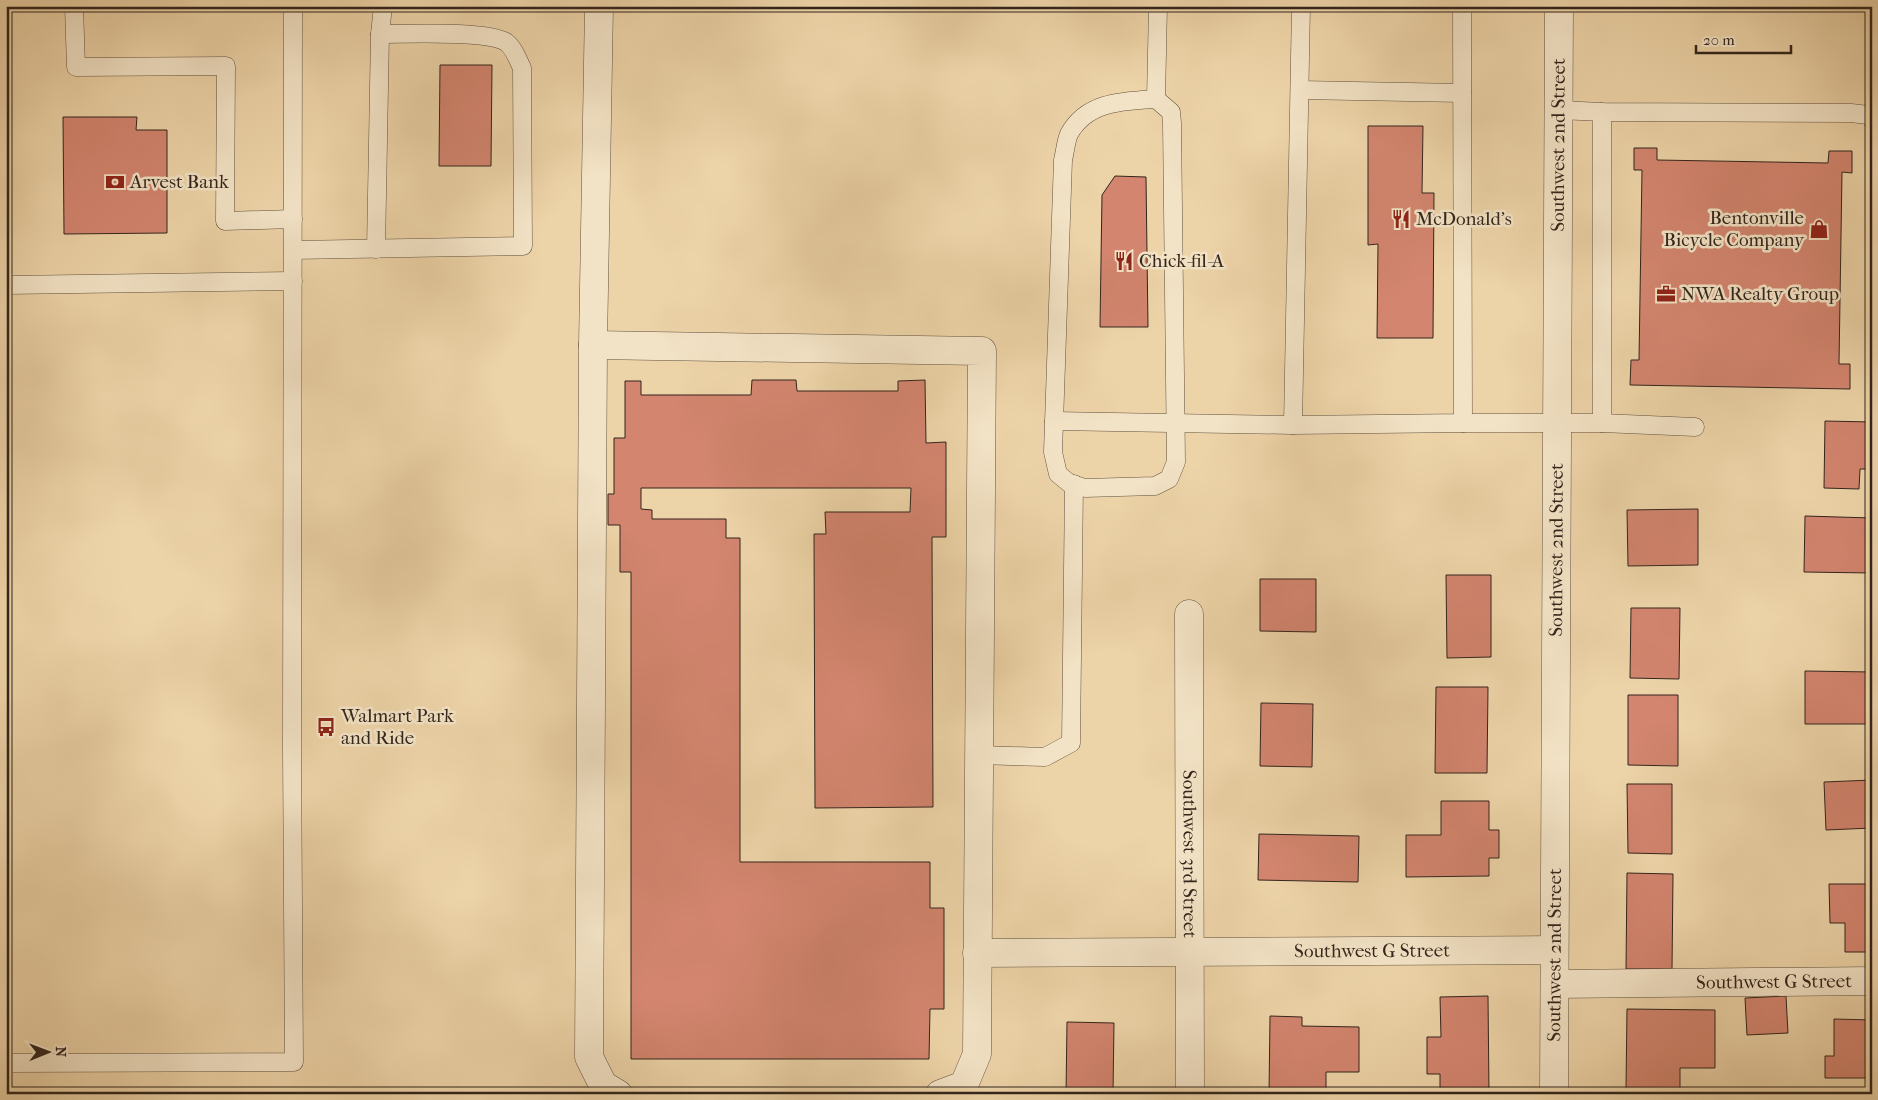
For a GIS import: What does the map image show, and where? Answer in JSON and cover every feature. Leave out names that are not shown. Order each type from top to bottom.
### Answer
[{"type":"street","points":[[600,6],[593,344],[589,1057],[603,1085],[618,1094]]},
{"type":"street","name":"Southwest 2nd Street","points":[[1554,1094],[1559,6]]},
{"type":"street","points":[[593,344],[982,351],[977,1054],[964,1085],[940,1094]]},
{"type":"street","name":"Southwest 3rd Street","points":[[1189,614],[1188,952],[1190,1094]]},
{"type":"street","name":"Southwest G Street","points":[[977,953],[1554,950]]},
{"type":"street","name":"Southwest G Street","points":[[1554,984],[1872,981]]},
{"type":"lane","points":[[74,6],[76,67],[226,66],[225,221],[293,218]]},
{"type":"lane","points":[[6,1063],[294,1062],[292,748],[293,6]]},
{"type":"lane","points":[[376,249],[380,34],[383,6]]},
{"type":"lane","points":[[1156,99],[1158,6]]},
{"type":"lane","points":[[1294,425],[1301,6]]},
{"type":"lane","points":[[1462,6],[1463,423]]},
{"type":"lane","points":[[293,250],[523,246],[522,68],[517,56],[508,43],[495,37],[476,35],[380,34]]},
{"type":"lane","points":[[1300,90],[1462,93]]},
{"type":"lane","points":[[1156,99],[1170,112],[1172,123],[1176,462],[1169,479],[1156,486],[1086,488],[1068,483],[1058,474],[1053,452],[1063,160],[1069,134],[1085,115],[1110,102],[1156,99]]},
{"type":"lane","points":[[1560,110],[1602,112],[1851,113],[1868,115],[1872,119]]},
{"type":"lane","points":[[1602,112],[1602,423]]},
{"type":"lane","points":[[6,285],[293,281]]},
{"type":"lane","points":[[1054,421],[1294,425],[1602,423],[1696,427]]},
{"type":"lane","points":[[979,755],[1045,757],[1072,743],[1074,484]]},
{"type":"building","points":[[440,65],[492,65],[491,166],[439,166]]},
{"type":"building","name":"Arvest Bank","points":[[63,117],[137,117],[136,130],[167,130],[167,233],[64,234]]},
{"type":"building","name":"McDonald's","points":[[1368,126],[1423,126],[1422,193],[1434,193],[1433,338],[1377,338],[1378,244],[1368,245]]},
{"type":"building","points":[[1634,148],[1657,148],[1657,160],[1828,163],[1829,151],[1852,151],[1852,173],[1842,172],[1839,364],[1850,364],[1850,389],[1630,385],[1631,360],[1639,360],[1642,170],[1634,170]]},
{"type":"building","name":"Chick-fil-A","points":[[1115,176],[1146,177],[1148,327],[1100,327],[1102,195]]},
{"type":"building","points":[[752,380],[796,380],[797,391],[898,391],[898,381],[925,380],[926,443],[946,442],[946,537],[932,537],[933,807],[815,808],[814,534],[826,534],[825,512],[910,512],[911,488],[641,488],[641,509],[652,510],[652,519],[726,519],[726,538],[740,538],[740,862],[930,862],[930,908],[944,908],[944,1009],[930,1009],[929,1059],[631,1059],[631,572],[620,572],[620,525],[608,525],[608,494],[614,494],[614,438],[625,438],[625,381],[641,381],[641,395],[751,395]]},
{"type":"building","points":[[1825,421],[1872,422],[1872,469],[1860,469],[1859,489],[1824,488]]},
{"type":"building","points":[[1698,509],[1698,565],[1628,566],[1627,510]]},
{"type":"building","points":[[1805,516],[1872,518],[1872,573],[1804,572]]},
{"type":"building","points":[[1446,575],[1491,575],[1491,657],[1447,658]]},
{"type":"building","points":[[1260,579],[1316,579],[1316,632],[1260,631]]},
{"type":"building","points":[[1631,608],[1680,608],[1679,679],[1630,678]]},
{"type":"building","points":[[1805,671],[1872,672],[1872,724],[1805,724]]},
{"type":"building","points":[[1436,687],[1488,687],[1487,773],[1435,773]]},
{"type":"building","points":[[1628,695],[1678,695],[1678,766],[1628,765]]},
{"type":"building","points":[[1261,703],[1313,704],[1312,767],[1260,766]]},
{"type":"building","points":[[1872,780],[1872,828],[1826,830],[1824,782]]},
{"type":"building","points":[[1627,784],[1672,784],[1672,854],[1628,853]]},
{"type":"building","points":[[1441,801],[1489,801],[1489,830],[1499,830],[1499,858],[1489,858],[1489,876],[1406,877],[1406,835],[1441,835]]},
{"type":"building","points":[[1259,834],[1359,836],[1358,882],[1258,880]]},
{"type":"building","points":[[1627,873],[1673,874],[1672,969],[1626,969]]},
{"type":"building","points":[[1829,884],[1872,884],[1872,952],[1845,952],[1845,923],[1830,923]]},
{"type":"building","points":[[1488,996],[1489,1094],[1440,1094],[1440,1074],[1427,1074],[1427,1037],[1441,1037],[1440,997]]},
{"type":"building","points":[[1786,996],[1788,1033],[1747,1035],[1745,998]]},
{"type":"building","points":[[1627,1009],[1715,1010],[1715,1068],[1680,1068],[1680,1089],[1626,1089]]},
{"type":"building","points":[[1270,1016],[1302,1017],[1302,1026],[1359,1027],[1359,1072],[1326,1072],[1326,1094],[1269,1094]]},
{"type":"building","points":[[1834,1019],[1872,1020],[1872,1078],[1825,1078],[1825,1056],[1834,1056]]},
{"type":"building","points":[[1067,1022],[1114,1023],[1113,1094],[1066,1094]]},
{"type":"place","name":"Arvest Bank","points":[[115,182]]},
{"type":"place","name":"McDonald's","points":[[1401,219]]},
{"type":"place","name":"Bentonville Bicycle Company","points":[[1819,229]]},
{"type":"place","name":"Chick-fil-A","points":[[1124,261]]},
{"type":"place","name":"NWA Realty Group","points":[[1666,294]]},
{"type":"place","name":"Walmart Park and Ride","points":[[326,727]]}]
